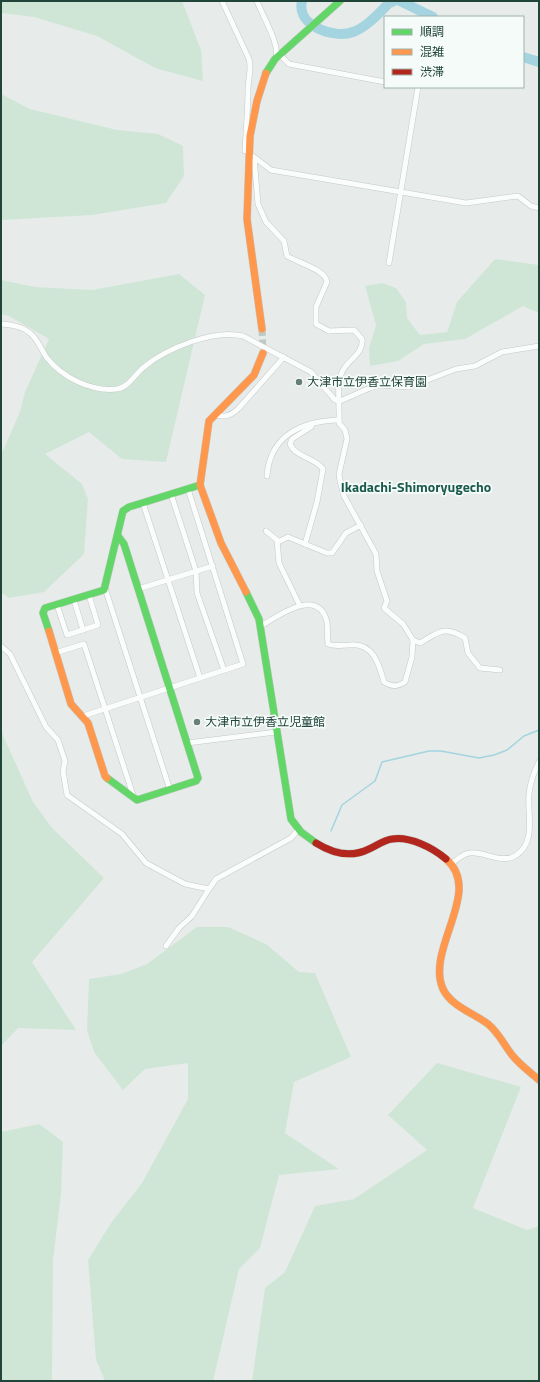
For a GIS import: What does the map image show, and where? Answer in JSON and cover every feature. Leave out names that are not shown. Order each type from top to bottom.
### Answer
[{"type":"street","points":[[222,1],[249,59],[251,68],[248,87],[249,154],[258,204],[266,222],[284,241],[287,256],[296,262],[322,272],[327,277],[327,282],[316,307],[316,324],[329,331],[354,330],[362,339],[361,348],[341,374],[339,423],[345,430],[347,439],[339,474],[344,496],[376,554],[377,571],[387,601],[384,608],[403,624],[414,640],[420,643],[439,631],[453,630],[465,638],[468,653],[480,668],[500,670]]},
{"type":"street","points":[[257,1],[274,44],[277,57]]},
{"type":"street","points":[[262,329],[249,242],[246,200],[250,136],[261,85],[267,68],[277,57],[296,42],[340,1]]},
{"type":"street","points":[[277,57],[289,64],[384,82]]},
{"type":"street","points":[[388,263],[417,88]]},
{"type":"street","points":[[249,154],[271,170],[466,204],[518,196],[531,206],[539,208]]},
{"type":"street","points":[[1,324],[14,325],[30,333],[51,362],[70,378],[81,383],[116,390],[124,387],[143,367],[161,355],[201,339],[233,333],[244,336],[311,372],[335,400],[340,401],[380,385],[409,387],[456,369],[475,366],[502,352],[539,346]]},
{"type":"street","points":[[263,353],[254,375],[213,415],[207,428],[200,486],[221,543],[255,610],[261,626],[276,732],[291,819],[294,826],[298,830],[325,847],[342,854],[356,854],[384,841],[402,839],[414,842],[435,851],[452,863],[460,878],[460,887],[440,965],[442,988],[447,996],[458,1007],[494,1030],[522,1065],[539,1080]]},
{"type":"street","points":[[213,415],[224,417],[231,416],[284,357]]},
{"type":"street","points":[[267,476],[268,464],[277,445],[284,436],[293,430],[312,424],[326,420],[339,420]]},
{"type":"street","points":[[305,544],[317,502],[322,469],[319,464],[296,453],[290,444],[292,439],[311,427],[312,424]]},
{"type":"street","points":[[170,790],[105,588],[124,511],[129,507],[200,486]]},
{"type":"street","points":[[83,716],[243,664],[188,489]]},
{"type":"street","points":[[171,494],[196,571],[198,593],[224,670]]},
{"type":"street","points":[[143,503],[200,678]]},
{"type":"street","points":[[278,542],[288,537],[327,553],[332,553],[346,533],[361,525]]},
{"type":"street","points":[[266,531],[278,542],[279,563],[299,604]]},
{"type":"street","points":[[105,588],[104,590],[46,608],[43,613],[71,704],[88,723],[105,776],[137,800],[196,781],[198,778],[124,544],[118,536]]},
{"type":"street","points":[[138,589],[213,566]]},
{"type":"street","points":[[57,604],[67,635],[98,625],[89,595]]},
{"type":"street","points":[[74,600],[83,630]]},
{"type":"street","points":[[261,626],[299,604],[307,604],[315,607],[322,612],[326,621],[328,644],[333,646],[352,644],[364,647],[373,653],[384,682],[389,686],[398,686],[406,682],[412,657],[414,640]]},
{"type":"street","points":[[55,653],[84,644],[134,799]]},
{"type":"street","points":[[1,646],[10,654],[46,727],[58,740],[65,761],[63,772],[67,795],[122,834],[146,863],[185,884],[209,889]]},
{"type":"street","points":[[187,743],[276,732]]},
{"type":"street","points":[[454,862],[470,852],[492,858],[513,858],[525,847],[529,839],[530,831],[529,793],[533,775],[539,762]]},
{"type":"street","points":[[166,946],[179,928],[192,916],[216,880],[291,838],[298,830]]},
{"type":"green space","points":[[1,1],[182,1],[201,50],[203,81],[155,68],[97,36],[34,17],[1,13]]},
{"type":"green space","points":[[1,94],[30,109],[117,130],[158,134],[183,146],[184,176],[166,203],[92,215],[1,220]]},
{"type":"green space","points":[[495,259],[539,265],[539,313],[523,306],[465,339],[424,344],[398,361],[370,366],[369,348],[376,325],[365,286],[382,283],[396,288],[406,302],[407,318],[420,335],[447,332],[457,302]]},
{"type":"green space","points":[[179,274],[205,295],[166,462],[122,459],[89,432],[45,454],[82,484],[88,499],[84,554],[44,592],[9,598],[1,592],[1,455],[20,412],[25,392],[49,339],[9,316],[1,314],[1,280],[35,287],[92,290]]},
{"type":"green space","points":[[1,731],[33,802],[52,828],[104,878],[32,962],[76,1030],[18,1028],[1,1046]]},
{"type":"green space","points":[[197,927],[228,927],[266,944],[299,972],[315,973],[351,1057],[294,1082],[285,1133],[339,1169],[279,1175],[260,1248],[239,1269],[213,1381],[105,1381],[96,1360],[88,1260],[111,1223],[142,1183],[188,1099],[188,1063],[145,1069],[123,1090],[94,1052],[87,1030],[89,979],[121,974],[147,964]]},
{"type":"green space","points":[[437,1063],[521,1087],[473,1208],[527,1230],[539,1226],[539,1381],[252,1381],[265,1288],[285,1272],[315,1206],[354,1199],[427,1150],[388,1115]]},
{"type":"green space","points":[[39,1124],[63,1142],[61,1194],[53,1260],[52,1381],[1,1381],[1,1132]]},
{"type":"waterway","points":[[302,1],[302,10],[310,24],[327,32],[336,34],[345,34],[358,30],[389,3],[394,1]]},
{"type":"waterway","points":[[400,1],[431,16]]},
{"type":"waterway","points":[[524,57],[539,62]]},
{"type":"waterway","points":[[331,831],[342,805],[375,781],[382,762],[429,751],[441,751],[479,758],[494,755],[507,750],[524,736],[539,730]]},
{"type":"tunnel","points":[[262,329],[263,353]]},
{"type":"traffic: fast","points":[[266,73],[275,59],[340,1]]},
{"type":"traffic: fast","points":[[49,631],[43,613],[45,608],[104,590],[123,511],[129,507],[200,485]]},
{"type":"traffic: fast","points":[[107,778],[137,800],[196,781],[198,778],[124,544],[118,536]]},
{"type":"traffic: fast","points":[[246,592],[259,619],[291,819],[301,832],[316,843]]},
{"type":"traffic: slow","points":[[262,329],[247,219],[250,136],[257,101],[266,73]]},
{"type":"traffic: slow","points":[[246,592],[221,543],[200,485],[209,421],[254,375],[263,353]]},
{"type":"traffic: slow","points":[[49,631],[71,704],[88,723],[105,776],[107,778]]},
{"type":"traffic: slow","points":[[446,859],[456,872],[459,887],[457,904],[441,956],[440,973],[443,989],[451,1000],[457,1005],[488,1024],[515,1059],[539,1080]]},
{"type":"traffic: jam","points":[[316,843],[335,852],[349,854],[362,852],[389,840],[406,839],[428,847],[446,859]]},
{"type":"place","name":"大津市立伊香立保育園","points":[[299,382]]},
{"type":"place","name":"大津市立伊香立児童館","points":[[197,722]]},
{"type":"district","name":"Ikadachi-Shimoryugecho","points":[[416,487]]}]
